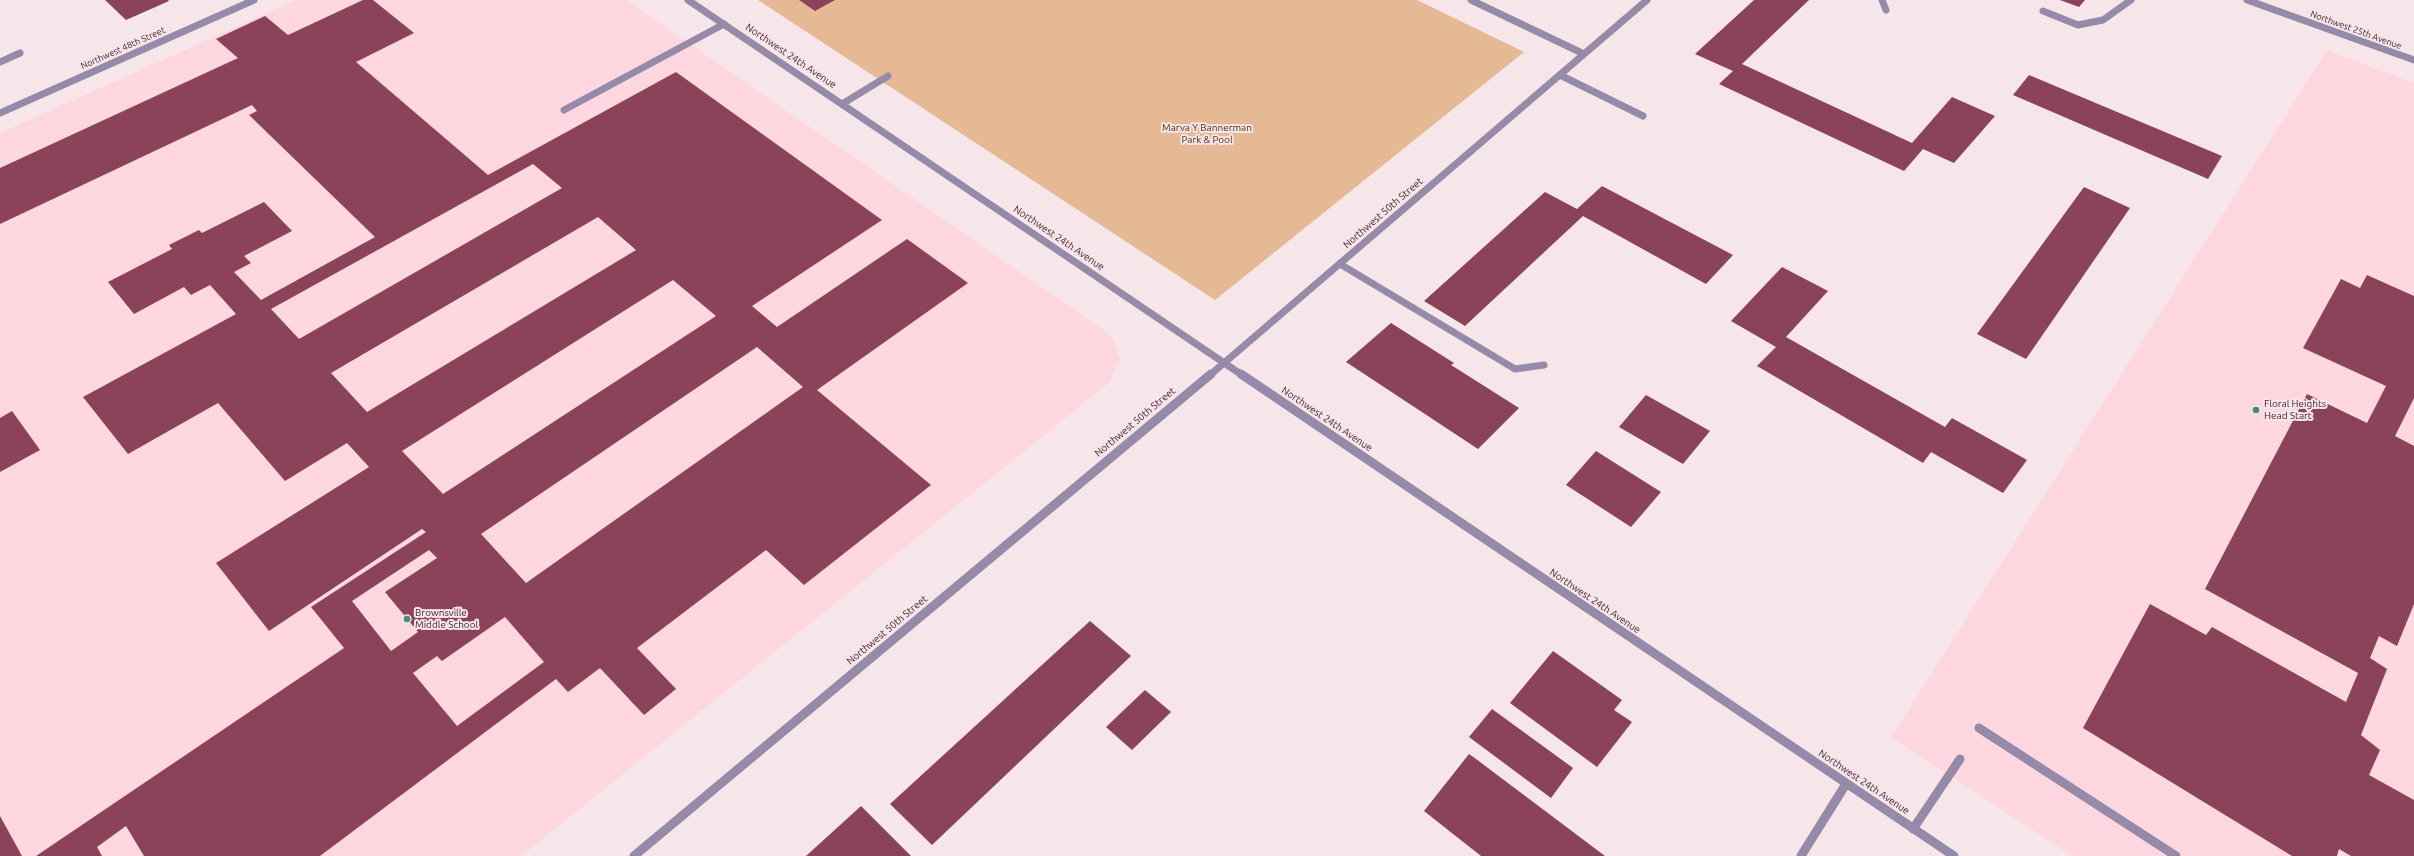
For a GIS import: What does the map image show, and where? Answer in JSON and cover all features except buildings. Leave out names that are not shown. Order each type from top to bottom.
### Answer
[{"type":"street","name":"Northwest 48th Street","points":[[0,113],[254,0]]},
{"type":"street","name":"Northwest 24th Avenue","points":[[688,0],[1954,856]]},
{"type":"street","points":[[1471,0],[1584,54]]},
{"type":"street","name":"Northwest 50th Street","points":[[634,856],[1224,363],[1647,0]]},
{"type":"street","points":[[1882,0],[1886,10]]},
{"type":"street","points":[[2043,11],[2078,25],[2103,20],[2131,0]]},
{"type":"street","name":"Northwest 25th Avenue","points":[[2247,0],[2414,60]]},
{"type":"street","points":[[564,110],[724,24]]},
{"type":"street","points":[[0,62],[20,53]]},
{"type":"street","points":[[1560,75],[1643,116]]},
{"type":"street","points":[[842,104],[888,76]]},
{"type":"street","points":[[1340,264],[1515,369],[1544,365]]},
{"type":"street","points":[[1979,728],[2176,856]]},
{"type":"street","points":[[1913,829],[1960,759]]},
{"type":"street","points":[[1801,856],[1846,784]]},
{"type":"shaded area","name":"Brownsville Middle School","points":[[296,0],[626,0],[1111,335],[1120,359],[1109,383],[521,856],[0,856],[0,133]]},
{"type":"shaded area","name":"Floral Heights Head Start","points":[[2327,50],[2414,83],[2414,856],[2072,856],[1891,737]]},
{"type":"green space","name":"Marva Y Bannerman Park & Pool","points":[[758,0],[1417,0],[1524,52],[1215,300]]},
{"type":"place","name":"Floral Heights Head Start","points":[[2256,410]]},
{"type":"place","name":"Brownsville Middle School","points":[[407,619]]}]
